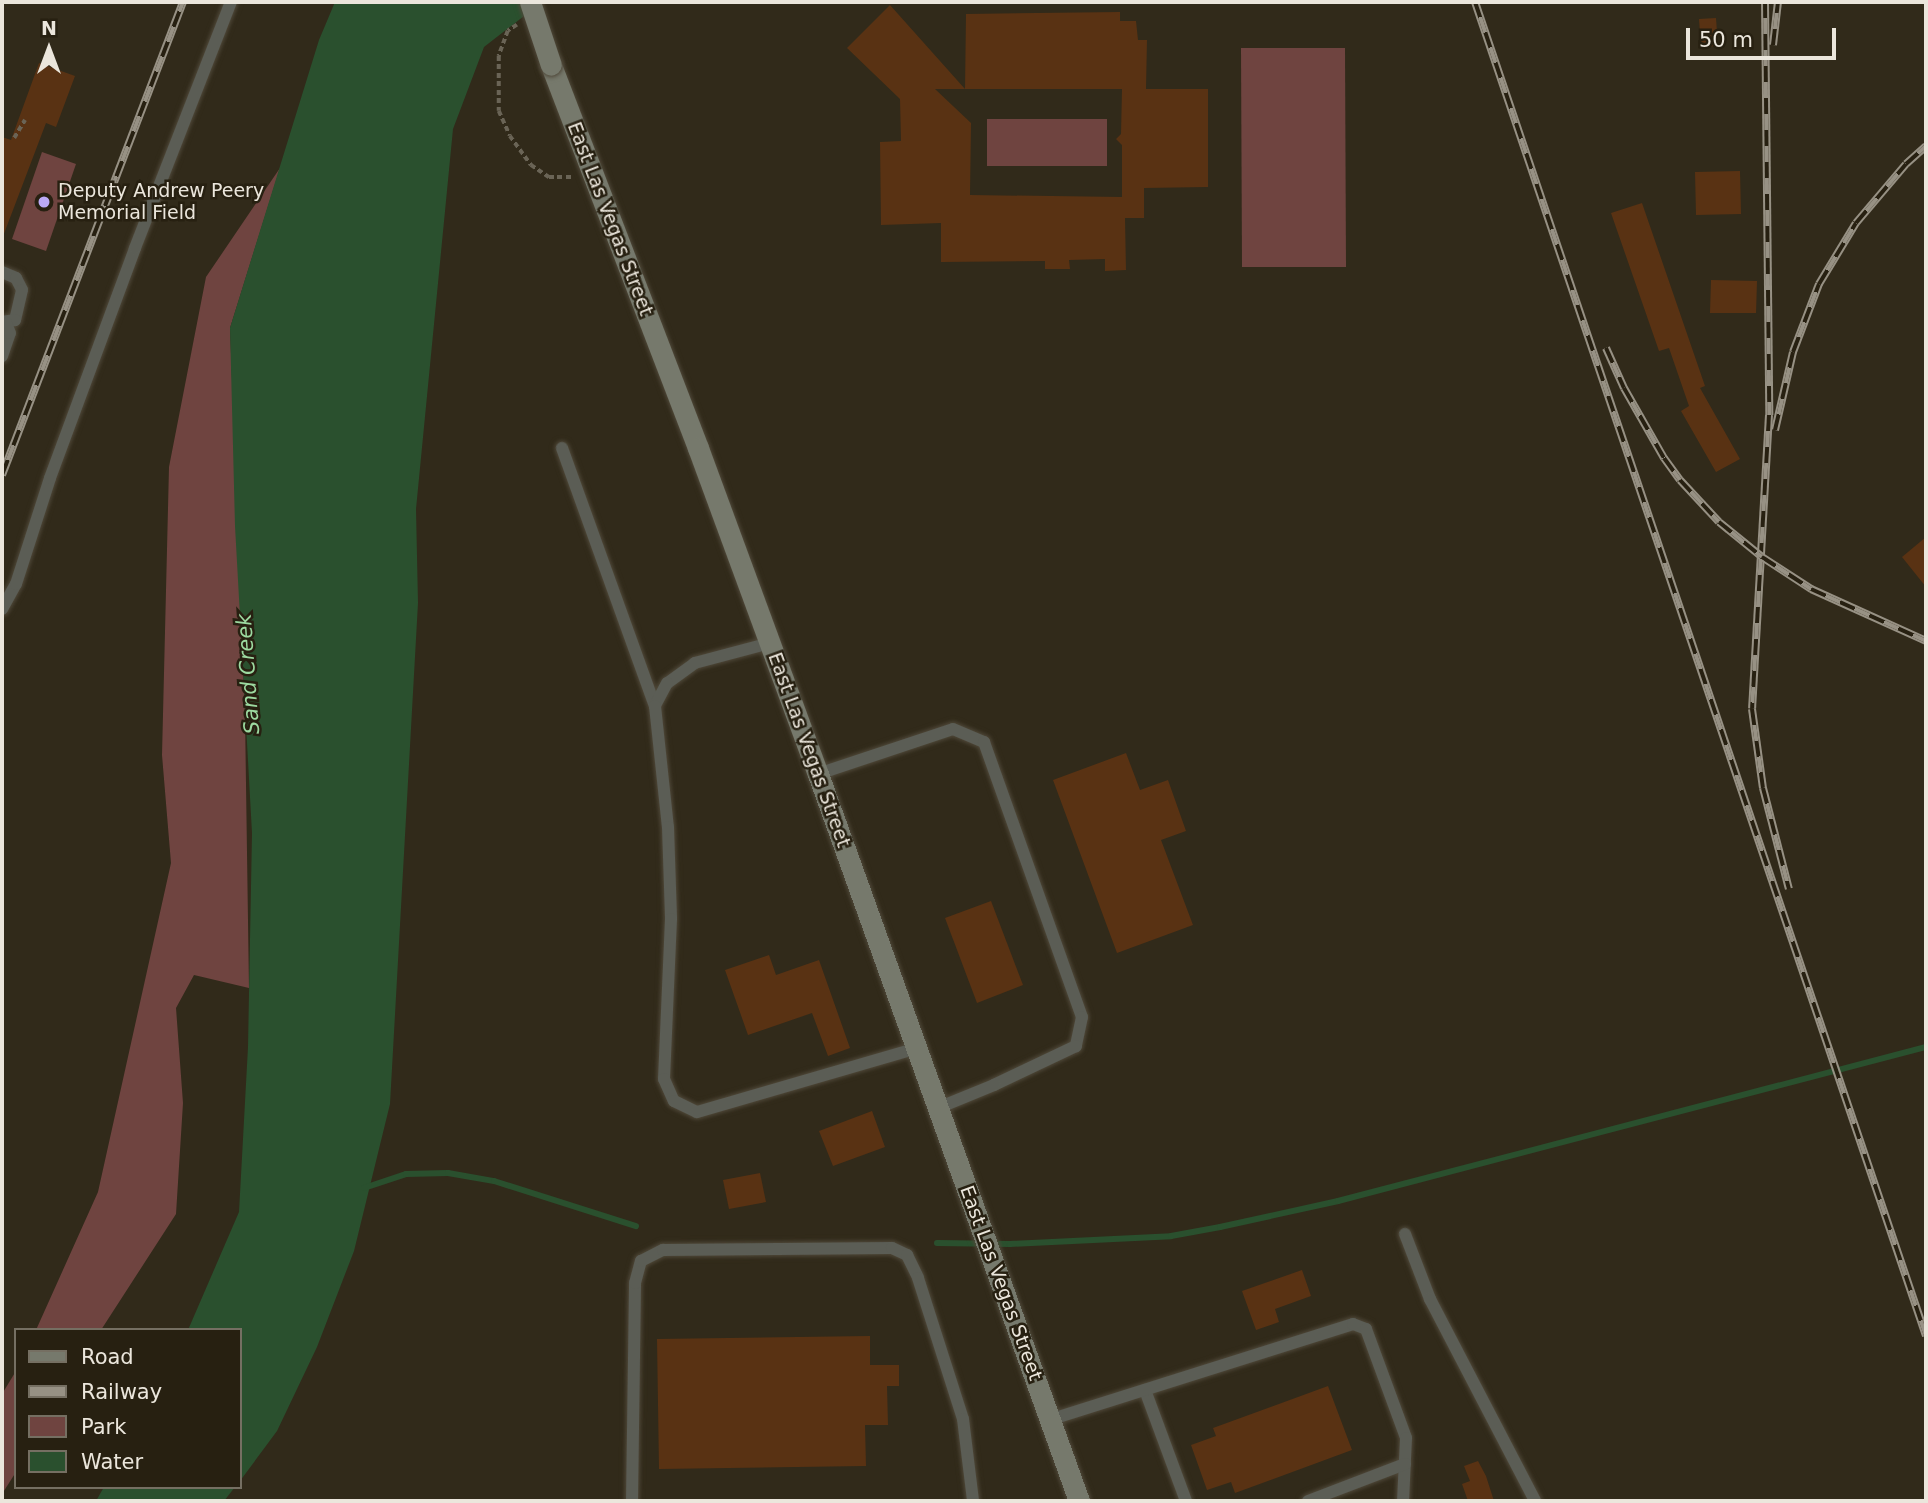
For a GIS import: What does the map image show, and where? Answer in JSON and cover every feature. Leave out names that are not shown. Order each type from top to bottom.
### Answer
[{"type":"street","name":"East Las Vegas Street","points":[[530,2],[551,65],[818,774],[1079,1501]]},
{"type":"lane","points":[[2,609],[16,584],[50,478],[135,248],[231,2]]},
{"type":"lane","points":[[2,272],[16,278],[22,290],[15,320],[4,323],[10,333],[2,356]]},
{"type":"lane","points":[[562,448],[654,706],[668,827],[671,919],[664,1079],[674,1101],[697,1112],[917,1048]]},
{"type":"lane","points":[[654,706],[667,683],[695,663],[770,643]]},
{"type":"lane","points":[[818,774],[953,729],[984,742],[1082,1017],[1076,1046],[938,1108]]},
{"type":"lane","points":[[1405,1234],[1430,1299],[1535,1501]]},
{"type":"lane","points":[[632,1501],[635,1283],[641,1261],[663,1250],[892,1248],[907,1255],[963,1419],[974,1501]]},
{"type":"lane","points":[[1049,1420],[1353,1324],[1366,1329],[1406,1438],[1403,1501]]},
{"type":"lane","points":[[1145,1390],[1186,1501]]},
{"type":"lane","points":[[1308,1501],[1405,1464]]},
{"type":"path","points":[[518,24],[509,31],[499,57],[499,111],[510,136],[531,165],[550,177],[561,179],[573,177],[569,165]]},
{"type":"path","points":[[14,138],[25,120]]},
{"type":"green space","points":[[1241,48],[1345,48],[1346,267],[1242,267]]},
{"type":"green space","points":[[987,119],[1107,119],[1107,166],[987,166]]},
{"type":"green space","name":"Deputy Andrew Peery Memorial Field","points":[[42,152],[76,164],[46,251],[12,239]]},
{"type":"green space","points":[[280,168],[230,328],[245,716],[249,988],[194,975],[176,1008],[183,1103],[176,1214],[102,1328],[37,1328],[98,1192],[171,863],[162,755],[169,467],[206,277]]},
{"type":"green space","points":[[14,1374],[14,1475],[2,1494],[2,1394]]},
{"type":"water","name":"Sand Creek","points":[[335,2],[542,2],[484,47],[453,129],[416,509],[418,603],[390,1104],[354,1251],[317,1347],[277,1431],[242,1478],[242,1328],[189,1328],[239,1212],[248,1047],[252,833],[235,526],[230,328],[319,40]]},
{"type":"water","points":[[103,1489],[233,1489],[224,1501],[96,1501]]},
{"type":"building","points":[[890,5],[965,89],[966,14],[1120,12],[1120,21],[1136,21],[1138,40],[1147,40],[1146,89],[1208,89],[1208,187],[1144,188],[1144,218],[1125,218],[1126,270],[1105,271],[1105,259],[1069,260],[1070,269],[1045,269],[1045,261],[941,262],[941,223],[881,225],[880,142],[901,141],[900,99],[847,48]],"holes":[[[935,89],[1122,89],[1121,134],[1116,139],[1122,145],[1122,197],[970,195],[971,123]]]},
{"type":"building","points":[[1716,18],[1718,46],[1701,47],[1699,19]]},
{"type":"building","points":[[39,63],[75,76],[56,127],[46,123],[2,239],[2,137],[11,140]]},
{"type":"building","points":[[1740,171],[1741,214],[1696,215],[1695,172]]},
{"type":"building","points":[[1642,203],[1705,386],[1700,388],[1740,459],[1716,472],[1681,411],[1689,406],[1669,348],[1659,351],[1611,213]]},
{"type":"building","points":[[1711,280],[1757,281],[1756,313],[1710,313]]},
{"type":"building","points":[[1926,537],[1926,587],[1902,557]]},
{"type":"building","points":[[1126,753],[1140,790],[1168,780],[1186,831],[1161,840],[1193,925],[1117,953],[1053,780]]},
{"type":"building","points":[[991,901],[1023,985],[977,1003],[945,918]]},
{"type":"building","points":[[769,955],[776,975],[819,960],[850,1048],[828,1056],[812,1013],[748,1035],[725,970]]},
{"type":"building","points":[[872,1111],[885,1147],[833,1166],[819,1131]]},
{"type":"building","points":[[760,1173],[766,1202],[729,1209],[723,1180]]},
{"type":"building","points":[[1302,1270],[1311,1296],[1275,1309],[1279,1322],[1256,1330],[1242,1291]]},
{"type":"building","points":[[870,1336],[870,1365],[899,1365],[899,1386],[887,1386],[888,1425],[865,1425],[866,1466],[659,1469],[657,1339]]},
{"type":"building","points":[[1328,1386],[1352,1450],[1235,1493],[1231,1482],[1207,1490],[1191,1445],[1216,1436],[1213,1428]]},
{"type":"building","points":[[1478,1461],[1494,1501],[1468,1501],[1462,1484],[1470,1481],[1464,1466]]},
{"type":"waterway","points":[[937,1243],[1010,1244],[1171,1236],[1220,1227],[1338,1201],[1926,1047]]},
{"type":"waterway","points":[[364,1188],[406,1174],[448,1173],[494,1181],[636,1226]]},
{"type":"railway","points":[[2,475],[183,2]]},
{"type":"railway","points":[[1475,2],[1926,1336]]},
{"type":"railway","points":[[1765,2],[1769,415],[1752,709],[1763,788],[1789,889]]},
{"type":"railway","points":[[1773,45],[1778,2]]},
{"type":"railway","points":[[1775,430],[1793,352],[1819,284],[1856,223],[1906,164],[1926,146]]},
{"type":"railway","points":[[1606,348],[1624,388],[1664,458],[1680,480],[1719,522],[1762,557],[1811,589],[1926,641]]},
{"type":"place","name":"Deputy Andrew Peery Memorial Field","points":[[44,202]]}]
